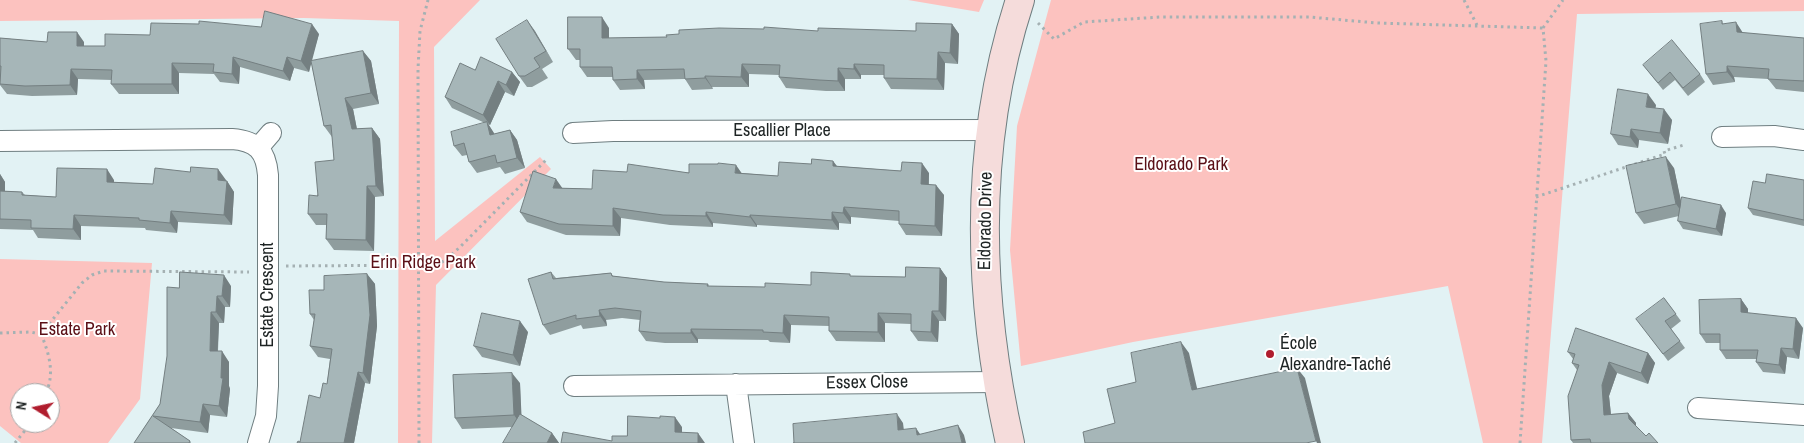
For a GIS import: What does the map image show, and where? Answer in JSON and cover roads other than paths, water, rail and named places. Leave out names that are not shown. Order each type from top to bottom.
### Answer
[{"type":"street","name":"Eldorado Drive","points":[[1010,443],[997,382],[987,306],[984,192],[991,130],[1001,72],[1020,0]]},
{"type":"street","name":"Escallier Place","points":[[573,133],[622,131],[991,130]]},
{"type":"street","points":[[1722,137],[1774,136],[1804,140]]},
{"type":"street","name":"Estate Crescent","points":[[0,141],[232,139],[264,141],[264,157],[268,175],[268,357],[266,416],[258,443]]},
{"type":"street","name":"Essex Close","points":[[574,386],[997,382]]},
{"type":"street","points":[[736,384],[744,443]]},
{"type":"street","points":[[1698,408],[1804,415]]},
{"type":"place","name":"École Alexandre-Taché","points":[[1270,354]]},
{"type":"park label","name":"Eldorado Park","points":[[1181,165]]},
{"type":"park label","name":"Erin Ridge Park","points":[[423,263]]},
{"type":"park label","name":"Estate Park","points":[[77,330]]}]
